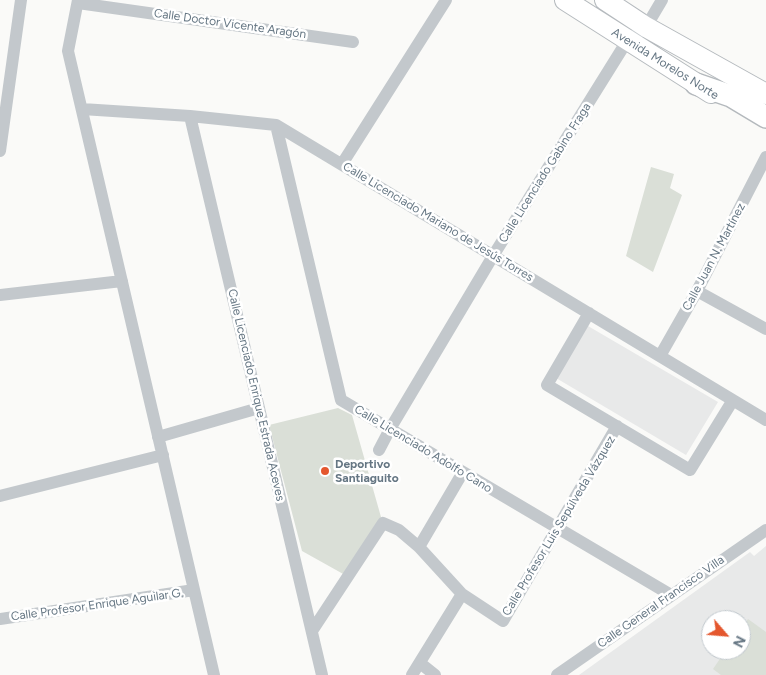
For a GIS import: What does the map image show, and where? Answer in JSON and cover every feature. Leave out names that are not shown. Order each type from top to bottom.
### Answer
[{"type":"highway","points":[[696,84],[730,96],[766,117]]},
{"type":"main road","name":"Avenida Morelos Norte","points":[[565,0],[627,41],[766,126]]},
{"type":"main road","name":"Avenida Morelos Norte","points":[[605,0],[646,27],[766,94]]},
{"type":"street","points":[[0,151],[21,0]]},
{"type":"street","points":[[342,164],[446,0]]},
{"type":"street","points":[[646,27],[662,0]]},
{"type":"street","points":[[78,1],[68,51],[214,675]]},
{"type":"street","name":"Calle Doctor Vicente Aragón","points":[[78,1],[353,42]]},
{"type":"street","name":"Calle Licenciado Gabino Fraga","points":[[379,450],[493,256],[627,41],[646,27]]},
{"type":"street","name":"Calle Licenciado Mariano de Jesús Torres","points":[[82,109],[276,124],[766,420]]},
{"type":"street","name":"Calle Licenciado Enrique Estrada Aceves","points":[[190,116],[322,675]]},
{"type":"street","name":"Calle Licenciado Adolfo Cano","points":[[276,124],[342,400],[671,595]]},
{"type":"street","name":"Calle Juan N. Martínez","points":[[660,356],[697,291],[766,156]]},
{"type":"street","points":[[0,295],[122,281]]},
{"type":"street","points":[[697,291],[766,329]]},
{"type":"street","points":[[589,313],[547,384],[690,470],[733,400]]},
{"type":"street","points":[[158,437],[259,408]]},
{"type":"street","name":"Calle Profesor Luis Sepúlveda Vázquez","points":[[312,630],[383,523],[399,530],[418,547],[462,594],[503,621],[617,426]]},
{"type":"street","points":[[0,496],[162,455]]},
{"type":"street","points":[[418,547],[463,472]]},
{"type":"street","name":"Calle General Francisco Villa","points":[[557,675],[766,530]]},
{"type":"street","name":"Calle Profesor Enrique Aguilar G.","points":[[0,619],[194,590]]},
{"type":"street","points":[[412,675],[462,594]]},
{"type":"street","points":[[420,663],[435,675]]},
{"type":"shaded area","points":[[651,167],[674,174],[670,188],[682,195],[653,272],[626,256]]},
{"type":"shaded area","points":[[588,326],[718,402],[686,455],[556,378]]},
{"type":"shaded area","name":"Deportivo Santiaguito","points":[[338,408],[352,415],[381,517],[345,575],[302,551],[269,425]]},
{"type":"shaded area","points":[[766,546],[766,675],[579,675],[750,552],[754,556]]},
{"type":"shaded area","points":[[751,621],[766,632],[766,675],[721,675],[713,669],[719,660],[751,660]]},
{"type":"place","name":"Deportivo Santiaguito","points":[[325,471]]}]
